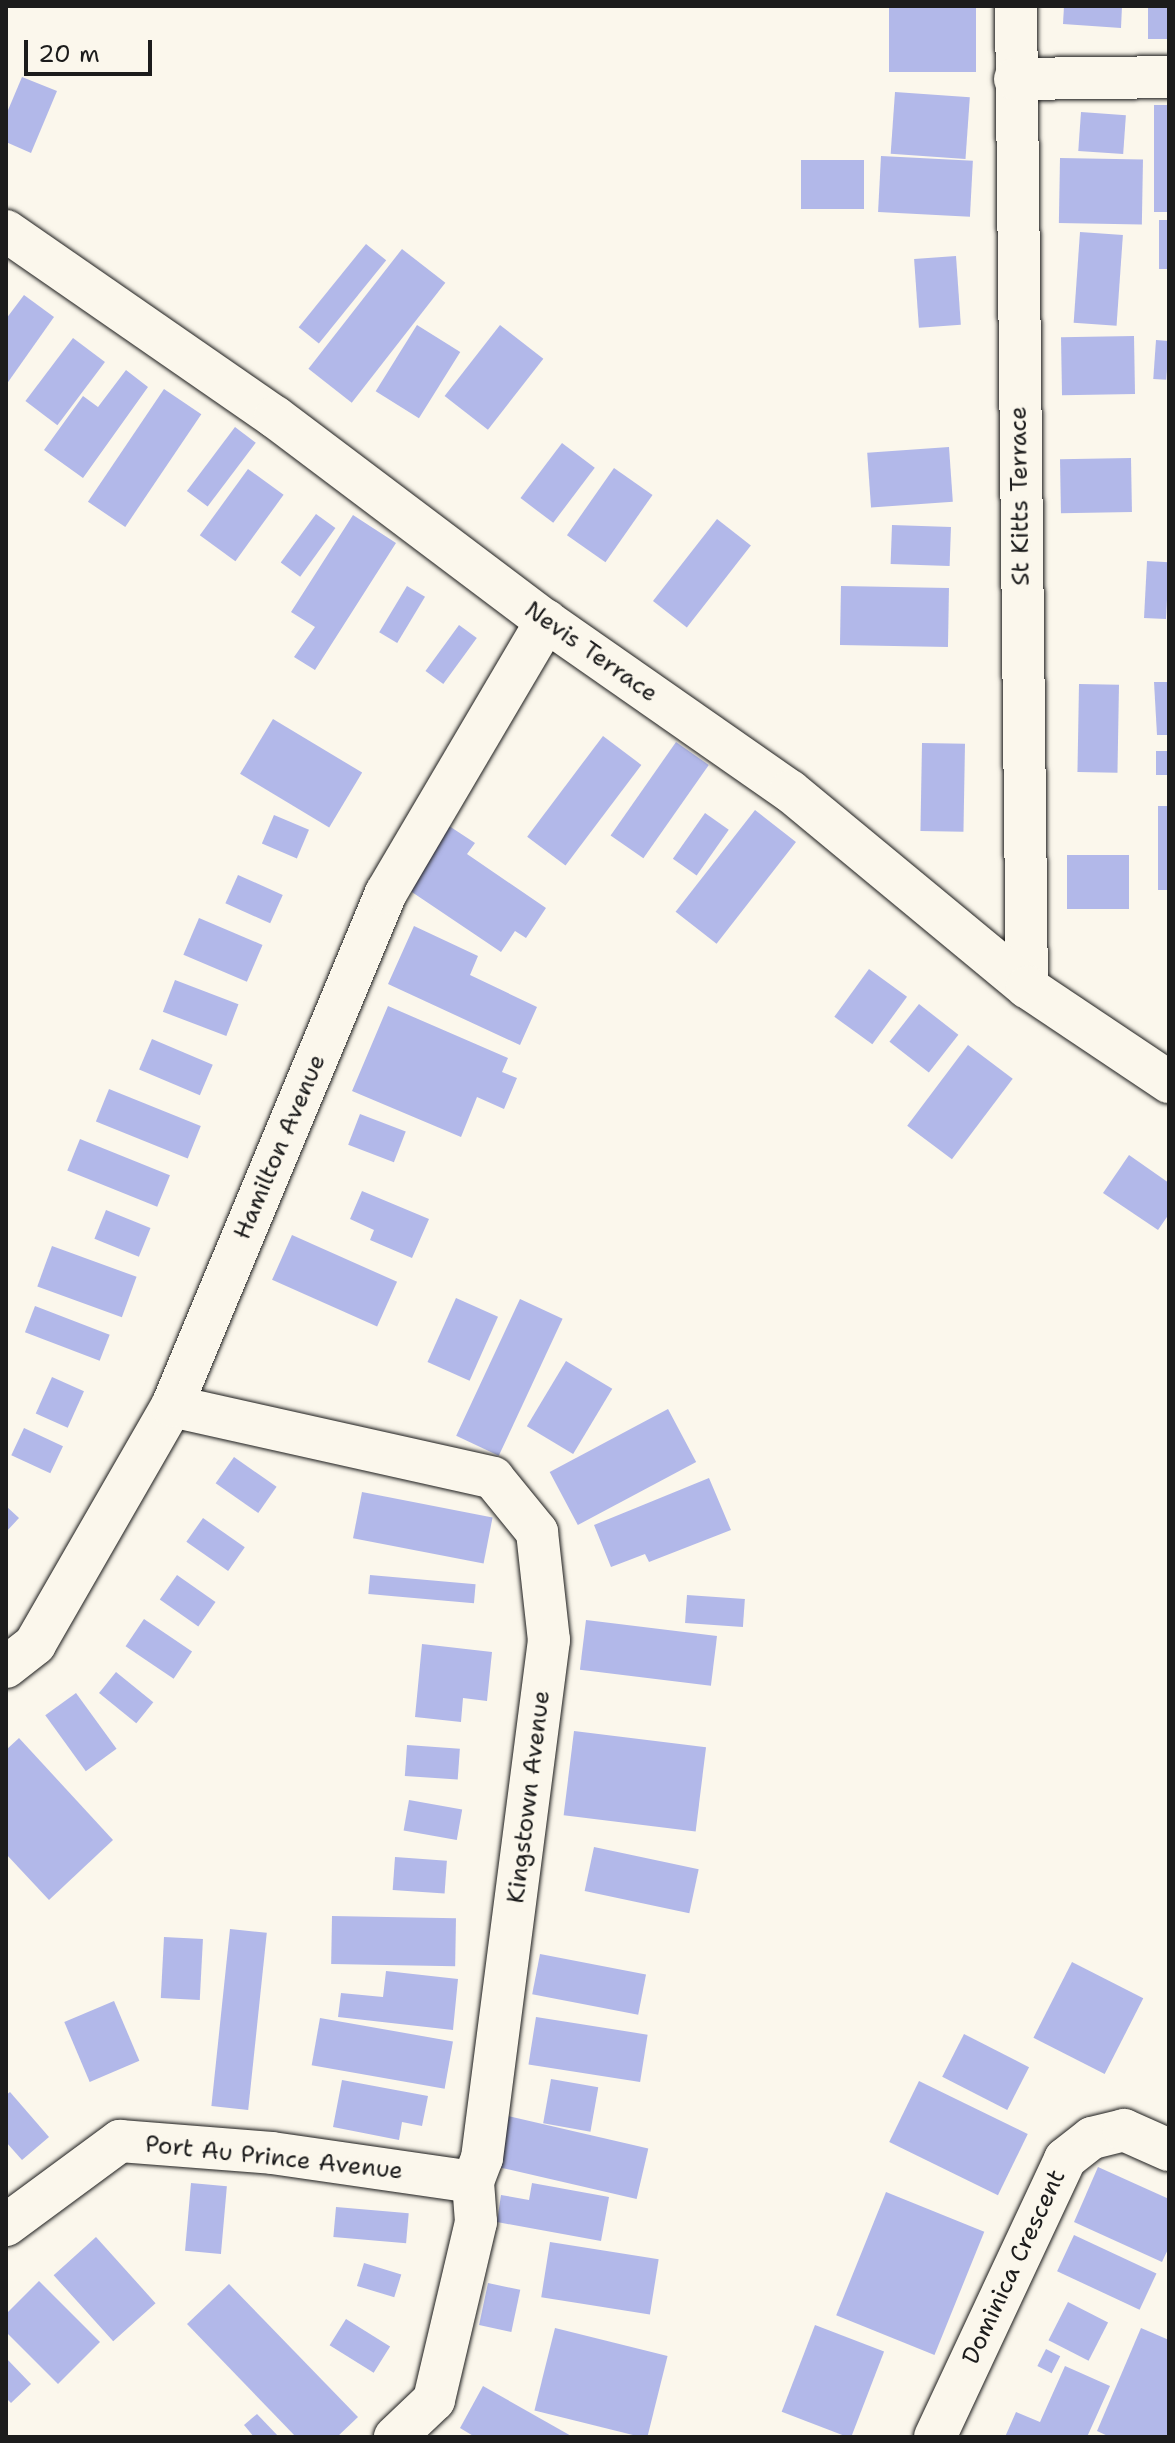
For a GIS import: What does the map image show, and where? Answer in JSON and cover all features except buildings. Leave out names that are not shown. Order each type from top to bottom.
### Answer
[{"type":"street","name":"St Kitts Terrace","points":[[1016,6],[1027,987]]},
{"type":"street","points":[[1015,79],[1169,77]]},
{"type":"street","name":"Nevis Terrace","points":[[6,231],[275,417],[546,621],[790,791],[1027,987],[1169,1082]]},
{"type":"street","name":"Hamilton Avenue","points":[[6,1667],[35,1644],[172,1406],[386,893],[546,621]]},
{"type":"street","name":"Kingstown Avenue","points":[[172,1406],[493,1478],[537,1532],[549,1640],[482,2158],[473,2182],[476,2222],[434,2400],[395,2437]]},
{"type":"street","name":"Dominica Crescent","points":[[935,2437],[1065,2159],[1092,2138],[1124,2130],[1169,2150]]},
{"type":"street","name":"Port Au Prince Avenue","points":[[6,2225],[120,2141],[272,2153],[473,2182]]}]
